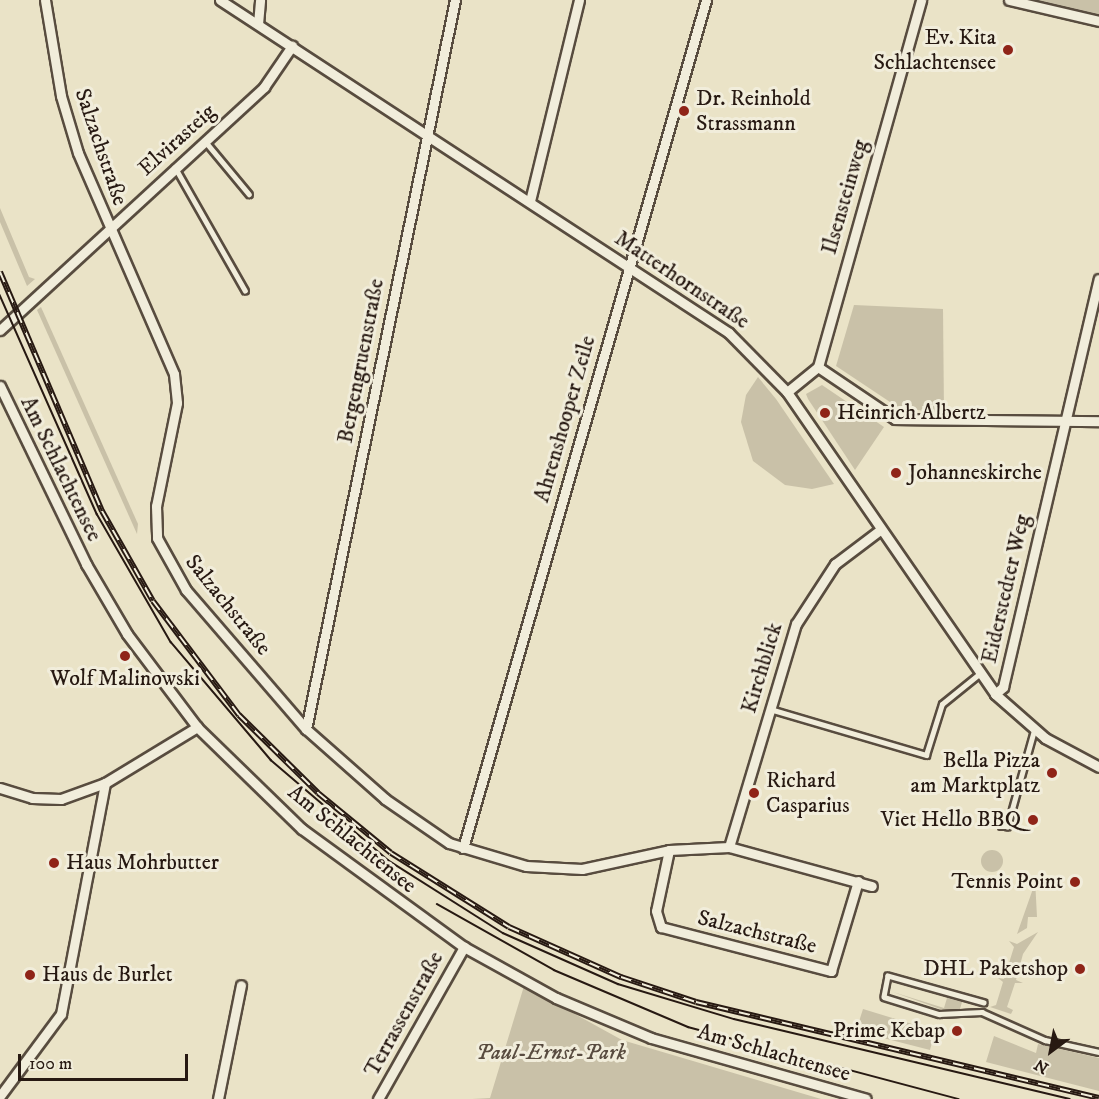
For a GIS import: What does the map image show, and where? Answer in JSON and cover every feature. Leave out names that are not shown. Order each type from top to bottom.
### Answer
[{"type":"street","name":"Salzachstraße","points":[[45,0],[61,96],[109,227],[174,374],[177,403],[155,520],[163,555],[186,590],[306,729],[385,799],[463,848],[560,870],[669,850],[729,847],[872,886]]},
{"type":"street","name":"Matterhornstraße","points":[[220,0],[729,333],[787,392],[978,675],[994,694],[1034,730],[1099,767]]},
{"type":"street","points":[[258,24],[260,0]]},
{"type":"street","name":"Bergengruenstraße","points":[[306,729],[455,0]]},
{"type":"street","points":[[530,201],[579,0]]},
{"type":"street","name":"Ahrenshooper Zeile","points":[[463,848],[705,0]]},
{"type":"street","name":"Ilsensteinweg","points":[[818,367],[921,0]]},
{"type":"street","points":[[1009,0],[1099,21]]},
{"type":"street","name":"Elvirasteig","points":[[0,330],[109,227],[264,87],[292,46]]},
{"type":"street","name":"Eiderstedter Weg","points":[[994,694],[1003,687],[1099,279]]},
{"type":"street","points":[[787,392],[818,367],[895,418],[1099,421]]},
{"type":"street","name":"Am Schlachtensee","points":[[0,386],[93,578],[197,727],[302,829],[464,947],[556,998],[651,1038],[866,1099]]},
{"type":"street","name":"Kirchblick","points":[[729,847],[796,624],[814,591],[844,555],[880,531]]},
{"type":"street","points":[[0,788],[32,798],[61,799],[105,783],[197,727]]},
{"type":"street","points":[[0,1098],[61,1014],[105,783]]},
{"type":"street","name":"Salzachstraße","points":[[669,850],[656,911],[661,927],[831,970],[858,881]]},
{"type":"street","name":"Terrassenstraße","points":[[378,1099],[464,947]]},
{"type":"street","points":[[218,1099],[241,985]]},
{"type":"lane","points":[[205,141],[249,194]]},
{"type":"lane","points":[[175,167],[246,290]]},
{"type":"lane","points":[[770,709],[926,755],[942,704],[978,675]]},
{"type":"lane","points":[[1001,827],[1007,828],[1034,730]]},
{"type":"lane","points":[[984,1003],[888,975],[884,997],[939,1014],[982,1012],[1045,1040],[1099,1052]]},
{"type":"green space","points":[[1029,0],[1099,0],[1099,17]]},
{"type":"green space","points":[[0,208],[29,277],[35,279],[27,286],[0,222]]},
{"type":"green space","points":[[854,305],[943,309],[944,413],[899,408],[836,366]]},
{"type":"green space","points":[[41,307],[138,524],[137,534],[37,310]]},
{"type":"green space","points":[[758,377],[776,399],[834,484],[812,489],[785,485],[753,461],[741,422],[746,395]]},
{"type":"green space","points":[[822,385],[884,427],[855,470],[806,394]]},
{"type":"green space","points":[[992,850],[1000,853],[1003,861],[1000,869],[992,872],[984,869],[981,861],[984,853]]},
{"type":"green space","points":[[1035,879],[1037,917],[1028,917],[1027,928],[1017,934],[1035,883],[1029,882]]},
{"type":"green space","points":[[1038,932],[1023,954],[1016,980],[1023,983],[1015,983],[1007,1007],[1013,1010],[1011,1014],[990,1007],[996,1005],[1003,982],[998,978],[1004,979],[1014,947],[1009,941],[1017,944]]},
{"type":"green space","name":"Paul-Ernst-Park","points":[[524,986],[622,1040],[821,1099],[472,1099],[490,1098]]},
{"type":"green space","points":[[893,992],[944,1008],[947,998],[962,1002],[960,1009],[943,1010]]},
{"type":"green space","points":[[863,1009],[935,1031],[930,1050],[856,1031]]},
{"type":"green space","points":[[994,1036],[1036,1053],[1038,1044],[1099,1058],[1099,1091],[986,1062]]},
{"type":"tram line","points":[[0,295],[97,514],[171,642],[271,760],[388,860],[503,933],[618,984],[734,1019],[1070,1099]]},
{"type":"tram line","points":[[437,904],[554,970],[688,1027],[959,1099]]},
{"type":"railway","points":[[0,272],[102,511],[153,601],[239,715],[318,793],[391,853],[509,927],[621,977],[696,1002],[1099,1098]]},
{"type":"place","name":"Ev. Kita Schlachtensee","points":[[1008,50]]},
{"type":"place","name":"Dr. Reinhold Strassmann","points":[[684,111]]},
{"type":"place","name":"Heinrich Albertz","points":[[825,413]]},
{"type":"place","name":"Johanneskirche","points":[[896,473]]},
{"type":"place","name":"Wolf Malinowski","points":[[125,656]]},
{"type":"place","name":"Bella Pizza am Marktplatz","points":[[1052,773]]},
{"type":"place","name":"Richard Casparius","points":[[754,793]]},
{"type":"place","name":"Viet Hello BBQ","points":[[1033,820]]},
{"type":"place","name":"Haus Mohrbutter","points":[[54,863]]},
{"type":"place","name":"Tennis Point","points":[[1075,882]]},
{"type":"place","name":"DHL Paketshop","points":[[1080,969]]},
{"type":"place","name":"Haus de Burlet","points":[[30,975]]},
{"type":"place","name":"Prime Kebap","points":[[957,1031]]}]
